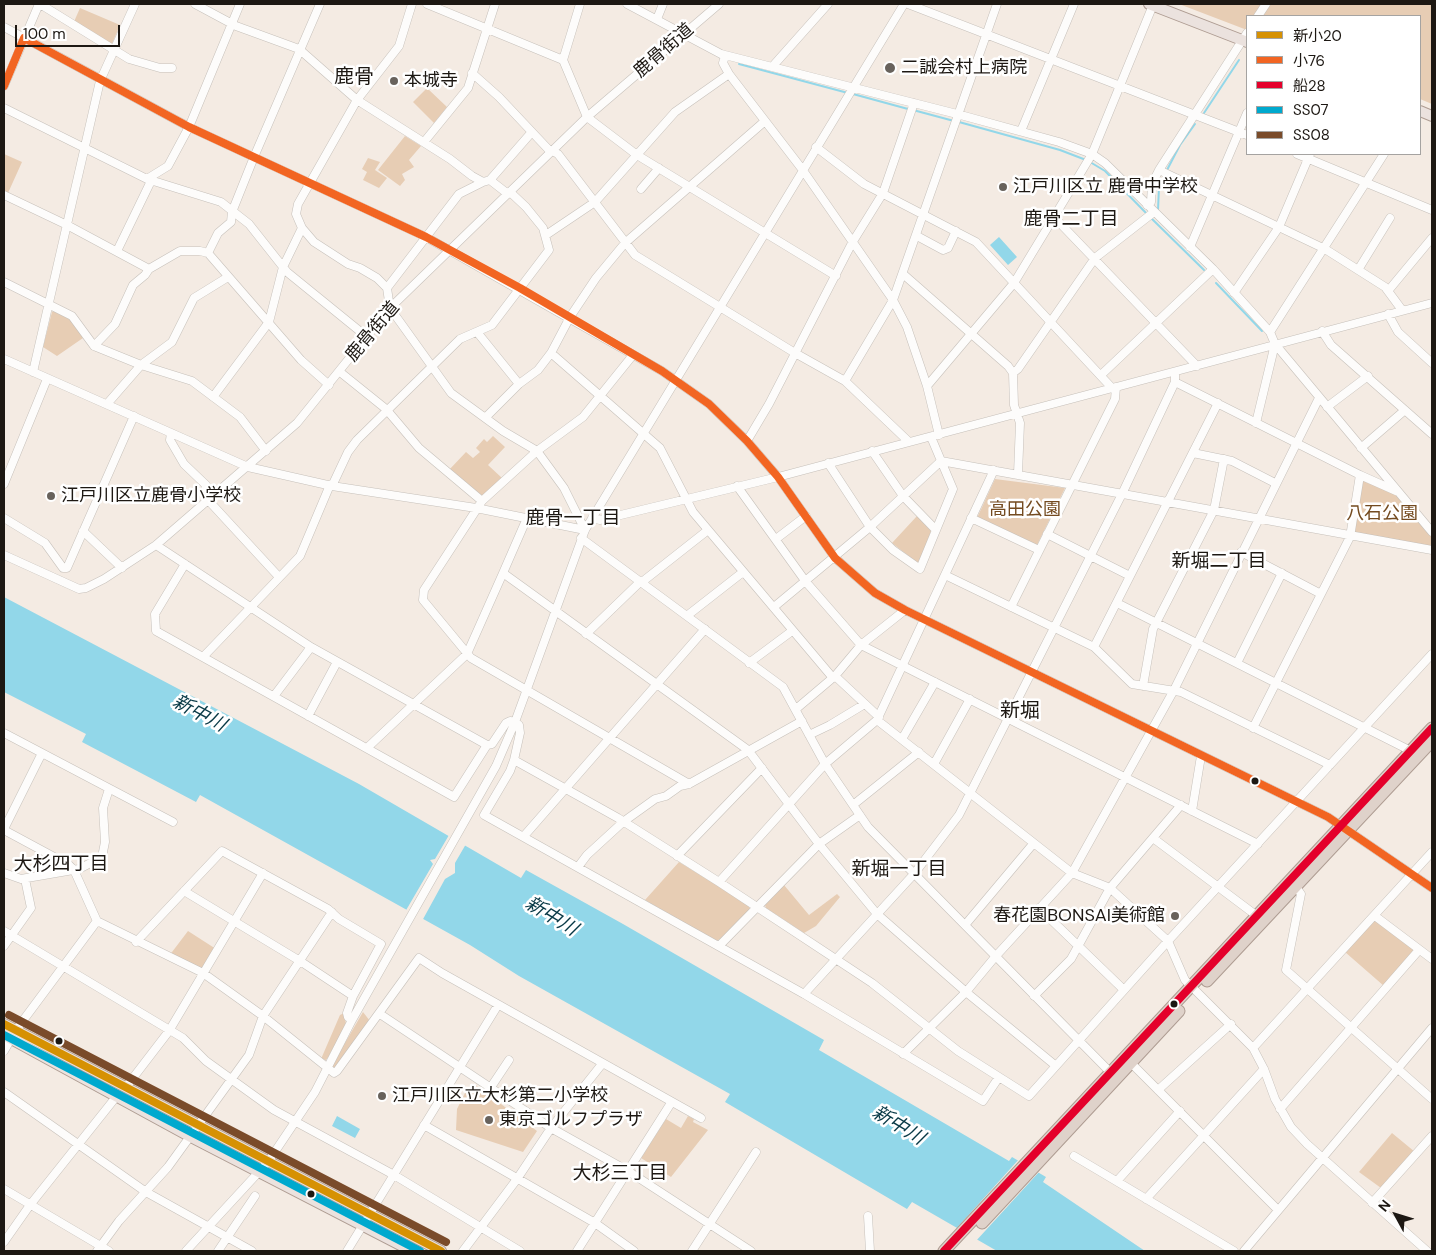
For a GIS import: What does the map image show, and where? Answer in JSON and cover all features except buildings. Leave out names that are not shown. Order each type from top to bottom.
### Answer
[{"type":"highway","points":[[1040,1155],[1111,1073],[1296,886],[1432,728]]},
{"type":"highway","points":[[949,1250],[1131,1063],[1257,916],[1432,741]]},
{"type":"main road","points":[[1151,5],[1246,39]]},
{"type":"main road","points":[[4,1024],[10,1035],[116,1097],[258,1173],[412,1251]]},
{"type":"main road","points":[[10,1035],[126,1087],[441,1251]]},
{"type":"street","points":[[4,86],[39,4],[129,59],[160,68],[172,68]]},
{"type":"street","points":[[33,372],[100,80],[135,4]]},
{"type":"street","points":[[194,4],[233,24],[299,49],[357,100],[509,193],[526,207],[546,236],[549,250],[492,326],[460,339],[386,409],[348,452],[331,485],[300,556],[203,657]]},
{"type":"street","points":[[117,251],[149,180],[168,166],[189,127],[240,4]]},
{"type":"street","points":[[208,253],[218,233],[231,222],[232,212],[254,157],[320,4]]},
{"type":"street","points":[[412,4],[399,46],[357,100],[298,204],[296,214],[302,228],[314,242],[348,264],[360,268],[377,278],[387,288],[390,308],[451,393],[537,452],[564,488],[583,534]]},
{"type":"street","points":[[427,4],[563,60]]},
{"type":"street","points":[[424,142],[468,88],[495,4]]},
{"type":"street","points":[[580,4],[563,60],[587,117],[637,155],[836,276]]},
{"type":"street","points":[[627,4],[684,33],[711,50],[725,55],[958,114],[1021,131],[1092,154],[1105,163],[1213,269],[1270,332],[1274,344],[1432,532]]},
{"type":"street","points":[[657,19],[663,4]]},
{"type":"street","name":"鹿骨街道","points":[[4,555],[79,589],[95,585],[156,545],[248,467],[302,418],[390,308],[587,117],[719,4]]},
{"type":"street","points":[[772,67],[828,4]]},
{"type":"street","points":[[186,1251],[268,1162],[297,1121],[328,1068],[352,1020],[496,766],[515,722],[583,534],[802,169],[906,4],[1246,135]]},
{"type":"street","points":[[845,380],[893,300],[997,4]]},
{"type":"street","points":[[1021,131],[1074,4]]},
{"type":"street","points":[[1259,15],[1266,4]]},
{"type":"street","points":[[927,386],[1014,283],[1092,154],[1151,5]]},
{"type":"street","points":[[4,26],[189,127],[426,236],[520,288],[675,379],[709,404],[747,441],[778,477],[835,558],[863,584],[905,610],[1346,828],[1432,888]]},
{"type":"street","points":[[1147,205],[1150,202],[1152,184],[1159,170],[1246,39]]},
{"type":"street","points":[[725,55],[723,63],[729,74],[802,169],[854,241],[893,300],[907,327],[927,386],[941,461],[954,489],[920,569],[893,550],[870,527],[828,464]]},
{"type":"street","points":[[472,73],[499,97],[548,149],[554,150],[635,254],[795,353],[845,380],[908,441]]},
{"type":"street","points":[[546,236],[595,202],[675,112],[729,74]]},
{"type":"street","points":[[747,441],[854,241],[883,193],[914,103]]},
{"type":"street","points":[[4,108],[149,180],[221,202],[248,224],[283,267],[367,337]]},
{"type":"street","points":[[1190,247],[1246,115]]},
{"type":"street","points":[[485,418],[520,384],[538,370],[551,353],[570,317],[596,278],[625,243],[765,121]]},
{"type":"street","points":[[387,288],[459,194],[487,181],[532,133]]},
{"type":"street","points":[[816,147],[864,184],[976,242],[1114,388],[1115,399],[1010,607]]},
{"type":"street","points":[[1270,332],[1325,249],[1383,155]]},
{"type":"street","points":[[1234,293],[1279,227],[1309,156],[1366,183],[1432,210]]},
{"type":"street","points":[[641,189],[659,168]]},
{"type":"street","points":[[1159,170],[1325,249],[1388,291],[1402,310]]},
{"type":"street","points":[[4,195],[67,225],[150,269]]},
{"type":"street","points":[[1013,373],[1018,369],[1095,258],[1154,212]]},
{"type":"street","points":[[1054,217],[1197,366]]},
{"type":"street","points":[[1358,270],[1390,218]]},
{"type":"street","points":[[213,397],[269,322],[283,267],[302,228]]},
{"type":"street","points":[[917,236],[944,250],[948,248],[956,231]]},
{"type":"street","points":[[1388,291],[1432,238]]},
{"type":"street","points":[[94,346],[115,324],[133,285],[150,269],[180,251],[200,251],[208,253],[300,360],[330,384]]},
{"type":"street","points":[[1101,375],[1213,269]]},
{"type":"street","points":[[903,274],[1008,366],[1013,373],[1014,405],[1020,423],[1018,474]]},
{"type":"street","points":[[107,404],[141,365],[172,342],[194,298],[228,277]]},
{"type":"street","points":[[4,282],[72,316],[94,346],[141,365],[192,381],[240,418],[266,451]]},
{"type":"street","points":[[592,518],[600,520],[778,477],[1432,303]]},
{"type":"street","points":[[1388,314],[1398,332],[1432,363]]},
{"type":"street","points":[[1322,331],[1331,345],[1432,434]]},
{"type":"street","points":[[477,332],[520,384]]},
{"type":"street","points":[[1256,423],[1274,344]]},
{"type":"street","points":[[551,353],[660,448],[685,498],[708,530],[834,677],[902,739],[1033,844],[1072,873],[1110,888],[1168,941],[1185,980],[1253,1048],[1264,1069],[1280,1109],[1291,1127],[1372,1204],[1427,1251]]},
{"type":"street","points":[[633,355],[599,394],[583,417],[537,452],[482,501],[424,590],[423,600],[467,654],[689,784]]},
{"type":"street","points":[[4,358],[47,379],[248,467],[331,485],[527,518],[583,534],[642,582],[749,663],[784,687],[826,764],[880,841],[1111,1073]]},
{"type":"street","points":[[340,372],[386,409],[418,448],[482,501]]},
{"type":"street","points":[[804,994],[914,874],[945,837],[971,793],[1122,494],[1176,382],[1175,372]]},
{"type":"street","points":[[1327,407],[1368,376]]},
{"type":"street","points":[[4,484],[8,464],[47,379]]},
{"type":"street","points":[[1176,382],[1360,476],[1398,492]]},
{"type":"street","points":[[903,1054],[966,992],[994,957],[1072,873],[1174,690],[1196,642],[1319,398]]},
{"type":"street","points":[[1094,647],[1218,403]]},
{"type":"street","points":[[1362,448],[1405,410]]},
{"type":"street","points":[[4,518],[45,543],[62,568],[67,568],[134,416]]},
{"type":"street","points":[[171,433],[170,440],[184,464],[206,485],[205,495],[208,500],[279,577]]},
{"type":"street","points":[[872,451],[903,496],[936,530]]},
{"type":"street","points":[[1193,453],[1232,461],[1275,483]]},
{"type":"street","points":[[1143,686],[1153,629],[1214,510],[1224,459]]},
{"type":"street","points":[[941,461],[1258,518],[1350,537],[1432,550]]},
{"type":"street","points":[[774,607],[835,558],[941,461]]},
{"type":"street","points":[[719,882],[826,764],[878,718],[994,470]]},
{"type":"street","points":[[1253,728],[1350,537],[1360,476]]},
{"type":"street","points":[[737,486],[806,582],[861,645],[1258,844]]},
{"type":"street","points":[[776,539],[806,516]]},
{"type":"street","points":[[367,748],[467,654],[527,518]]},
{"type":"street","points":[[972,518],[1039,550]]},
{"type":"street","points":[[586,634],[642,582],[708,530]]},
{"type":"street","points":[[83,531],[122,568]]},
{"type":"street","points":[[1047,534],[1130,576]]},
{"type":"street","points":[[156,545],[311,647],[487,745]]},
{"type":"street","points":[[1241,552],[1321,594]]},
{"type":"street","points":[[185,564],[155,614],[156,631],[454,797],[487,745],[492,744],[506,723],[510,721],[515,722],[519,725],[520,733],[514,760],[510,771],[484,815],[804,994],[983,1101],[998,1077]]},
{"type":"street","points":[[688,615],[743,572]]},
{"type":"street","points":[[503,573],[748,750],[819,844],[878,914],[966,992],[1056,1066]]},
{"type":"street","points":[[1237,663],[1282,573]]},
{"type":"street","points":[[944,575],[1094,647],[1132,684],[1174,690],[1330,765]]},
{"type":"street","points":[[1117,602],[1411,751]]},
{"type":"street","points":[[796,709],[834,677],[861,645],[905,610]]},
{"type":"street","points":[[524,836],[705,629]]},
{"type":"street","points":[[749,663],[792,630]]},
{"type":"street","points":[[274,696],[311,647]]},
{"type":"street","points":[[514,760],[623,822],[719,882],[872,983],[958,1052],[1029,1096],[1168,941],[1432,654]]},
{"type":"street","points":[[308,716],[337,662]]},
{"type":"street","points":[[902,739],[935,682]]},
{"type":"street","points":[[934,764],[970,699]]},
{"type":"street","points":[[809,735],[830,725],[863,704]]},
{"type":"street","points":[[578,867],[587,855],[623,822],[655,798],[666,796],[680,786],[689,784],[802,721]]},
{"type":"street","points":[[4,733],[173,822]]},
{"type":"street","points":[[853,805],[919,752]]},
{"type":"street","points":[[42,753],[4,829],[69,865],[74,870],[97,921],[203,974],[263,1016],[334,1072],[337,1071],[369,1025],[380,1014],[419,958],[498,1005],[701,1118]]},
{"type":"street","points":[[1192,811],[1202,756]]},
{"type":"street","points":[[677,856],[762,768]]},
{"type":"street","points":[[4,873],[21,880],[74,870],[93,864],[102,857],[105,842],[103,808],[109,789]]},
{"type":"street","points":[[1034,996],[1071,959],[1110,888],[1181,805]]},
{"type":"street","points":[[718,946],[819,844],[860,815]]},
{"type":"street","points":[[1152,838],[1257,916]]},
{"type":"street","points":[[965,925],[1033,844]]},
{"type":"street","points":[[136,942],[222,851],[332,912],[339,919],[381,944],[352,996],[347,1013],[348,1018],[352,1020]]},
{"type":"street","points":[[1253,1048],[1432,852]]},
{"type":"street","points":[[126,1087],[170,1031],[263,873]]},
{"type":"street","points":[[4,946],[7,933],[31,908],[25,878]]},
{"type":"street","points":[[1296,886],[1301,894],[1286,970],[1432,1099]]},
{"type":"street","points":[[184,891],[300,961],[352,996]]},
{"type":"street","points":[[1039,908],[1124,990]]},
{"type":"street","points":[[99,1249],[118,1221],[146,1192],[191,1137],[249,1055],[263,1016],[332,912]]},
{"type":"street","points":[[1375,916],[1432,959]]},
{"type":"street","points":[[4,1051],[10,1035],[97,921]]},
{"type":"street","points":[[7,933],[183,1038],[206,1061],[274,1110],[394,1175],[520,1251]]},
{"type":"street","points":[[1280,1109],[1419,950]]},
{"type":"street","points":[[347,1251],[498,1005]]},
{"type":"street","points":[[380,1014],[551,1128],[628,1171],[751,1251]]},
{"type":"street","points":[[1158,1090],[1231,1024]]},
{"type":"street","points":[[1244,1251],[1432,1028]]},
{"type":"street","points":[[491,1088],[509,1060]]},
{"type":"street","points":[[1131,1063],[1278,1210]]},
{"type":"street","points":[[463,1251],[517,1179],[551,1128],[602,1064]]},
{"type":"street","points":[[1146,1199],[1264,1069]]},
{"type":"street","points":[[4,1092],[146,1192],[252,1251]]},
{"type":"street","points":[[4,1242],[30,1204],[116,1097]]},
{"type":"street","points":[[577,1251],[671,1103]]},
{"type":"street","points":[[1117,1181],[1180,1112]]},
{"type":"street","points":[[424,1125],[595,1223],[634,1251]]},
{"type":"street","points":[[1372,1204],[1432,1136]]},
{"type":"street","points":[[692,1251],[756,1152]]},
{"type":"street","points":[[1074,1156],[1234,1251]]},
{"type":"street","points":[[4,1189],[99,1249],[109,1251]]},
{"type":"street","points":[[218,1251],[256,1196]]},
{"type":"street","points":[[868,1216],[870,1251]]},
{"type":"green space","points":[[1179,4],[1432,4],[1432,104],[1421,99],[1421,15],[1246,15],[1246,30]]},
{"type":"green space","points":[[80,8],[120,25],[111,46],[73,24]]},
{"type":"green space","points":[[427,88],[447,107],[434,123],[413,102]]},
{"type":"green space","points":[[405,136],[421,146],[409,160],[414,167],[402,174],[405,180],[400,186],[378,170]]},
{"type":"green space","points":[[4,154],[22,162],[8,193],[4,191]]},
{"type":"green space","points":[[368,158],[380,162],[375,170],[387,178],[379,188],[363,180],[367,172],[362,169]]},
{"type":"green space","points":[[55,310],[70,318],[83,338],[57,356],[43,347],[52,312]]},
{"type":"green space","points":[[493,436],[505,447],[488,465],[502,478],[483,496],[480,496],[449,470],[466,452],[473,458],[480,452],[476,448],[484,439],[487,442]]},
{"type":"green space","name":"高田公園","points":[[995,479],[1065,488],[1037,545],[977,518]]},
{"type":"green space","name":"八石公園","points":[[1363,481],[1395,493],[1432,537],[1432,548],[1354,532]]},
{"type":"green space","points":[[917,516],[931,531],[919,564],[892,543]]},
{"type":"green space","points":[[679,862],[749,905],[750,911],[721,939],[715,941],[645,900]]},
{"type":"green space","points":[[784,885],[809,915],[837,894],[840,897],[816,926],[804,933],[766,908],[765,905]]},
{"type":"green space","points":[[1375,918],[1416,949],[1384,986],[1345,952]]},
{"type":"green space","points":[[188,931],[216,949],[203,972],[169,956]]},
{"type":"green space","points":[[363,1012],[370,1021],[334,1070],[331,1067]]},
{"type":"green space","points":[[344,1013],[346,1024],[329,1056],[326,1060],[321,1059],[340,1015]]},
{"type":"green space","name":"東京ゴルフプラザ","points":[[473,1083],[537,1131],[523,1152],[456,1130],[457,1109],[466,1091]]},
{"type":"green space","points":[[688,1116],[694,1119],[693,1122],[708,1130],[671,1177],[641,1158],[666,1119],[681,1128]]},
{"type":"green space","points":[[1392,1133],[1415,1152],[1381,1188],[1359,1172]]},
{"type":"water","points":[[999,237],[1017,257],[1008,265],[990,245]]},
{"type":"water","name":"新中川","points":[[4,597],[359,784],[521,878],[526,870],[623,924],[824,1040],[819,1050],[1009,1161],[1012,1157],[1046,1177],[1043,1182],[1145,1251],[997,1251],[912,1202],[907,1209],[725,1102],[730,1094],[519,976],[470,945],[200,795],[196,802],[82,742],[86,734],[4,692]]},
{"type":"water","points":[[337,1116],[360,1129],[355,1138],[332,1126]]},
{"type":"pier","points":[[449,835],[466,844],[455,863],[455,873],[445,879],[422,921],[405,912],[433,864],[430,860],[435,859]]},
{"type":"pier","points":[[1020,1158],[1040,1171],[975,1242],[955,1230]]},
{"type":"waterway","points":[[1204,113],[1239,60]]},
{"type":"waterway","points":[[739,64],[848,93]]},
{"type":"waterway","points":[[853,94],[908,109]]},
{"type":"waterway","points":[[913,110],[954,121]]},
{"type":"waterway","points":[[959,122],[1060,150],[1086,160]]},
{"type":"waterway","points":[[1167,170],[1180,145],[1195,124]]},
{"type":"waterway","points":[[1090,162],[1105,171],[1147,214]]},
{"type":"waterway","points":[[1158,210],[1159,187]]},
{"type":"waterway","points":[[1151,218],[1204,270]]},
{"type":"waterway","points":[[1216,283],[1262,331]]},
{"type":"transit line","name":"小76","points":[[4,86],[24,38],[189,127],[426,237],[520,288],[662,371],[709,404],[747,441],[778,477],[835,558],[875,593],[905,610],[1328,817],[1432,888]]},
{"type":"transit line","name":"船28","points":[[944,1251],[1432,728]]},
{"type":"transit line","name":"SS08","points":[[9,1015],[446,1242]]},
{"type":"transit line","name":"新小20","points":[[4,1024],[441,1251]]},
{"type":"transit line","name":"SS07","points":[[4,1035],[420,1251]]},
{"type":"place","name":"二誠会村上病院","points":[[890,68]]},
{"type":"place","name":"本城寺","points":[[394,81]]},
{"type":"place","name":"江戸川区立 鹿骨中学校","points":[[1003,187]]},
{"type":"place","name":"江戸川区立鹿骨小学校","points":[[51,496]]},
{"type":"place","name":"春花園BONSAI美術館","points":[[1175,916]]},
{"type":"place","name":"江戸川区立大杉第二小学校","points":[[382,1096]]},
{"type":"place","name":"東京ゴルフプラザ","points":[[489,1120]]},
{"type":"district","name":"鹿骨","points":[[354,78]]},
{"type":"district","name":"鹿骨二丁目","points":[[1071,220]]},
{"type":"district","name":"鹿骨一丁目","points":[[573,519]]},
{"type":"district","name":"新堀二丁目","points":[[1219,562]]},
{"type":"district","name":"新堀","points":[[1020,712]]},
{"type":"district","name":"大杉四丁目","points":[[61,865]]},
{"type":"district","name":"新堀一丁目","points":[[899,870]]},
{"type":"district","name":"大杉三丁目","points":[[620,1174]]}]
